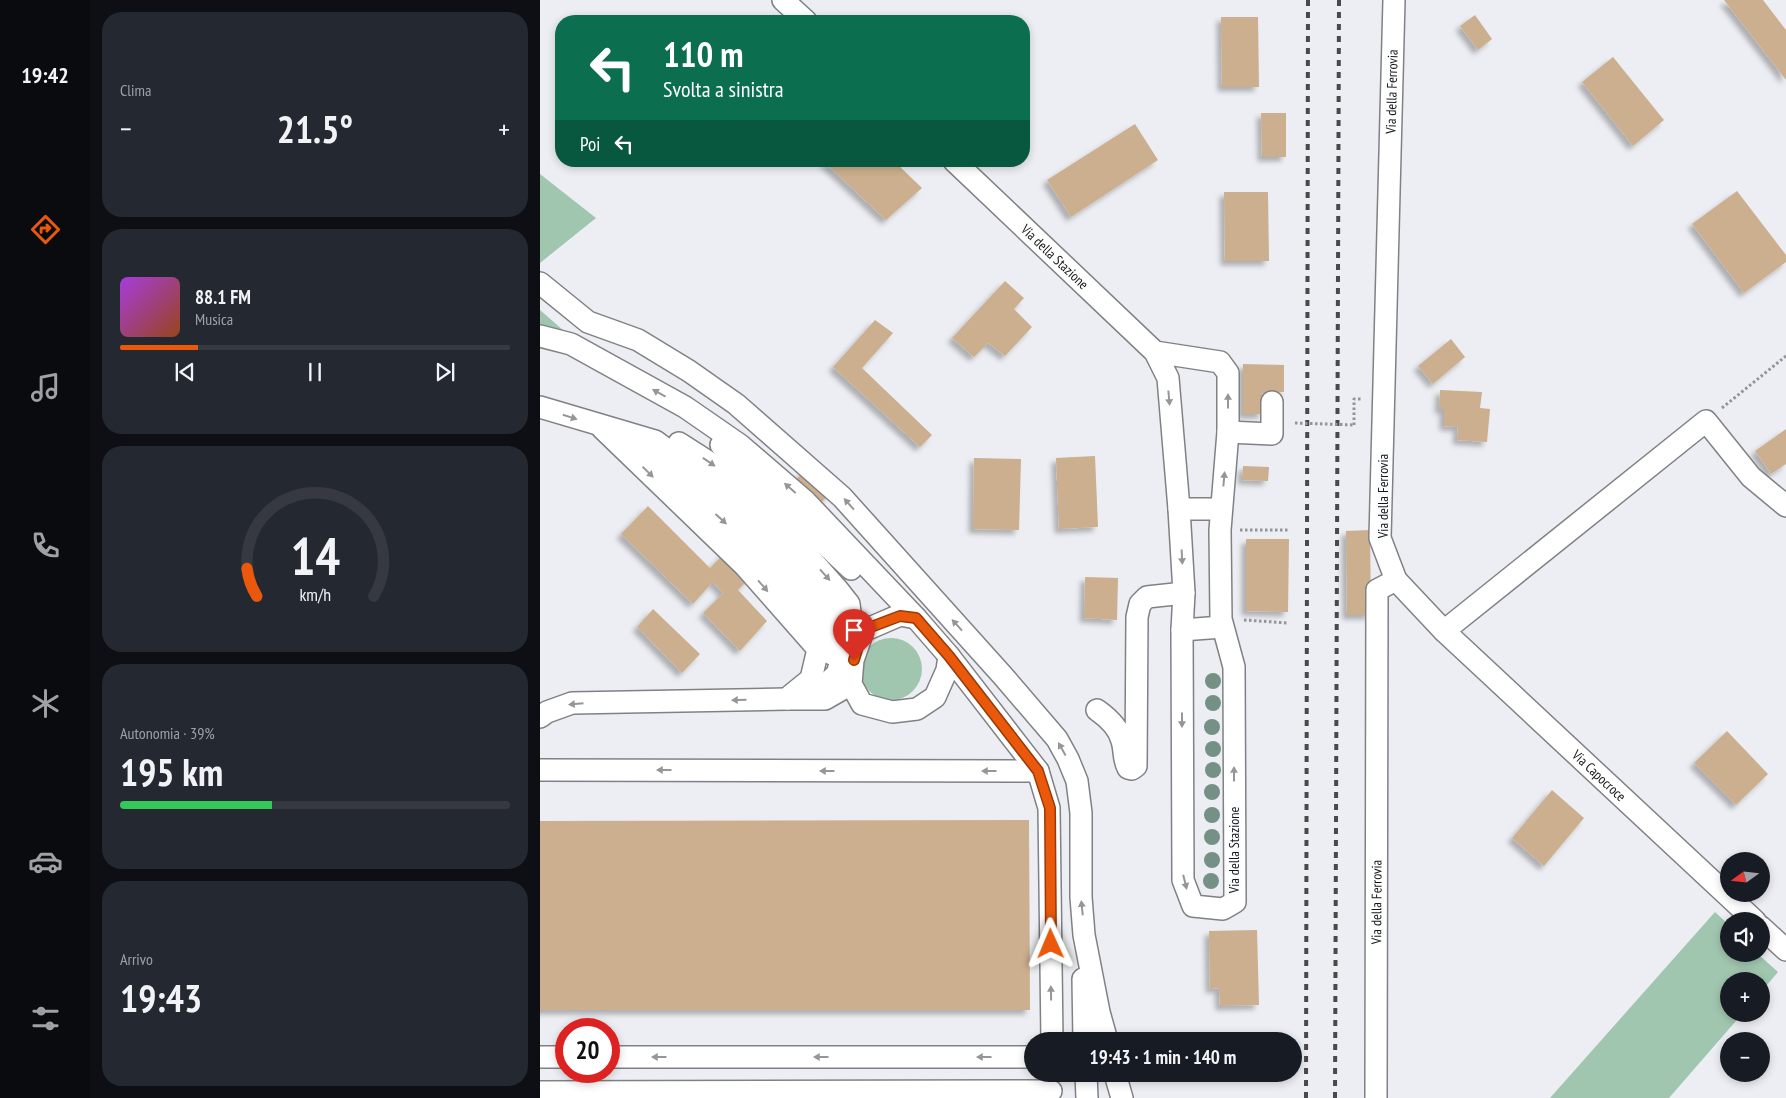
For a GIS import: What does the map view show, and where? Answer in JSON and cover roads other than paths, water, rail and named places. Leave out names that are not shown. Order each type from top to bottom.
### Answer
[{"type":"street","points":[[783,0],[799,15]]},
{"type":"street","name":"Via della Ferrovia","points":[[1376,1098],[1377,590],[1396,580],[1380,538],[1394,0]]},
{"type":"street","name":"Via della Stazione","points":[[960,167],[1156,352],[1168,378],[1184,593],[1182,630],[1183,880],[1193,906],[1223,909],[1234,902],[1234,667],[1221,623],[1220,530],[1228,432],[1228,373],[1220,362],[1156,352]]},
{"type":"street","points":[[540,283],[588,322],[638,340],[689,371],[736,404],[824,480],[849,504],[1057,739],[1077,781],[1081,813],[1081,897],[1084,935],[1105,1032]]},
{"type":"street","points":[[540,336],[571,344],[685,407],[733,458],[908,616],[949,656],[1038,771],[1050,808],[1052,1032]]},
{"type":"street","points":[[1228,432],[1272,434],[1272,402]]},
{"type":"street","points":[[540,407],[600,426],[650,454],[760,554],[837,645],[817,685],[788,699]]},
{"type":"street","points":[[1444,631],[1706,421],[1751,477],[1786,506]]},
{"type":"street","points":[[600,426],[656,428],[715,466],[784,529],[849,604],[855,644],[842,677],[823,695],[788,699]]},
{"type":"street","points":[[1179,509],[1221,509]]},
{"type":"street","name":"Via Capocroce","points":[[1396,580],[1444,631],[1745,912]]},
{"type":"street","points":[[1098,710],[1109,719],[1122,739],[1125,763],[1128,768],[1132,769],[1136,766],[1137,617],[1140,604],[1147,597],[1184,593]]},
{"type":"street","points":[[908,616],[863,630],[854,660],[851,684],[862,704],[892,712],[917,709],[936,697],[947,670],[949,656]]},
{"type":"street","points":[[1182,630],[1221,623]]},
{"type":"street","points":[[540,717],[547,712],[572,703],[825,699],[851,684]]},
{"type":"street","points":[[540,770],[1038,771]]},
{"type":"street","points":[[1084,935],[1082,951],[1084,1032]]},
{"type":"street","points":[[1770,935],[1786,950]]},
{"type":"street","points":[[540,1057],[555,1057]]},
{"type":"street","points":[[620,1057],[1024,1057]]},
{"type":"street","points":[[1086,1082],[1087,1098]]},
{"type":"street","points":[[1118,1082],[1122,1098]]},
{"type":"street","points":[[540,1092],[655,1095],[802,1095],[1051,1088]]},
{"type":"railway","points":[[1306,1098],[1308,0]]},
{"type":"railway","points":[[1335,1098],[1339,0]]}]
